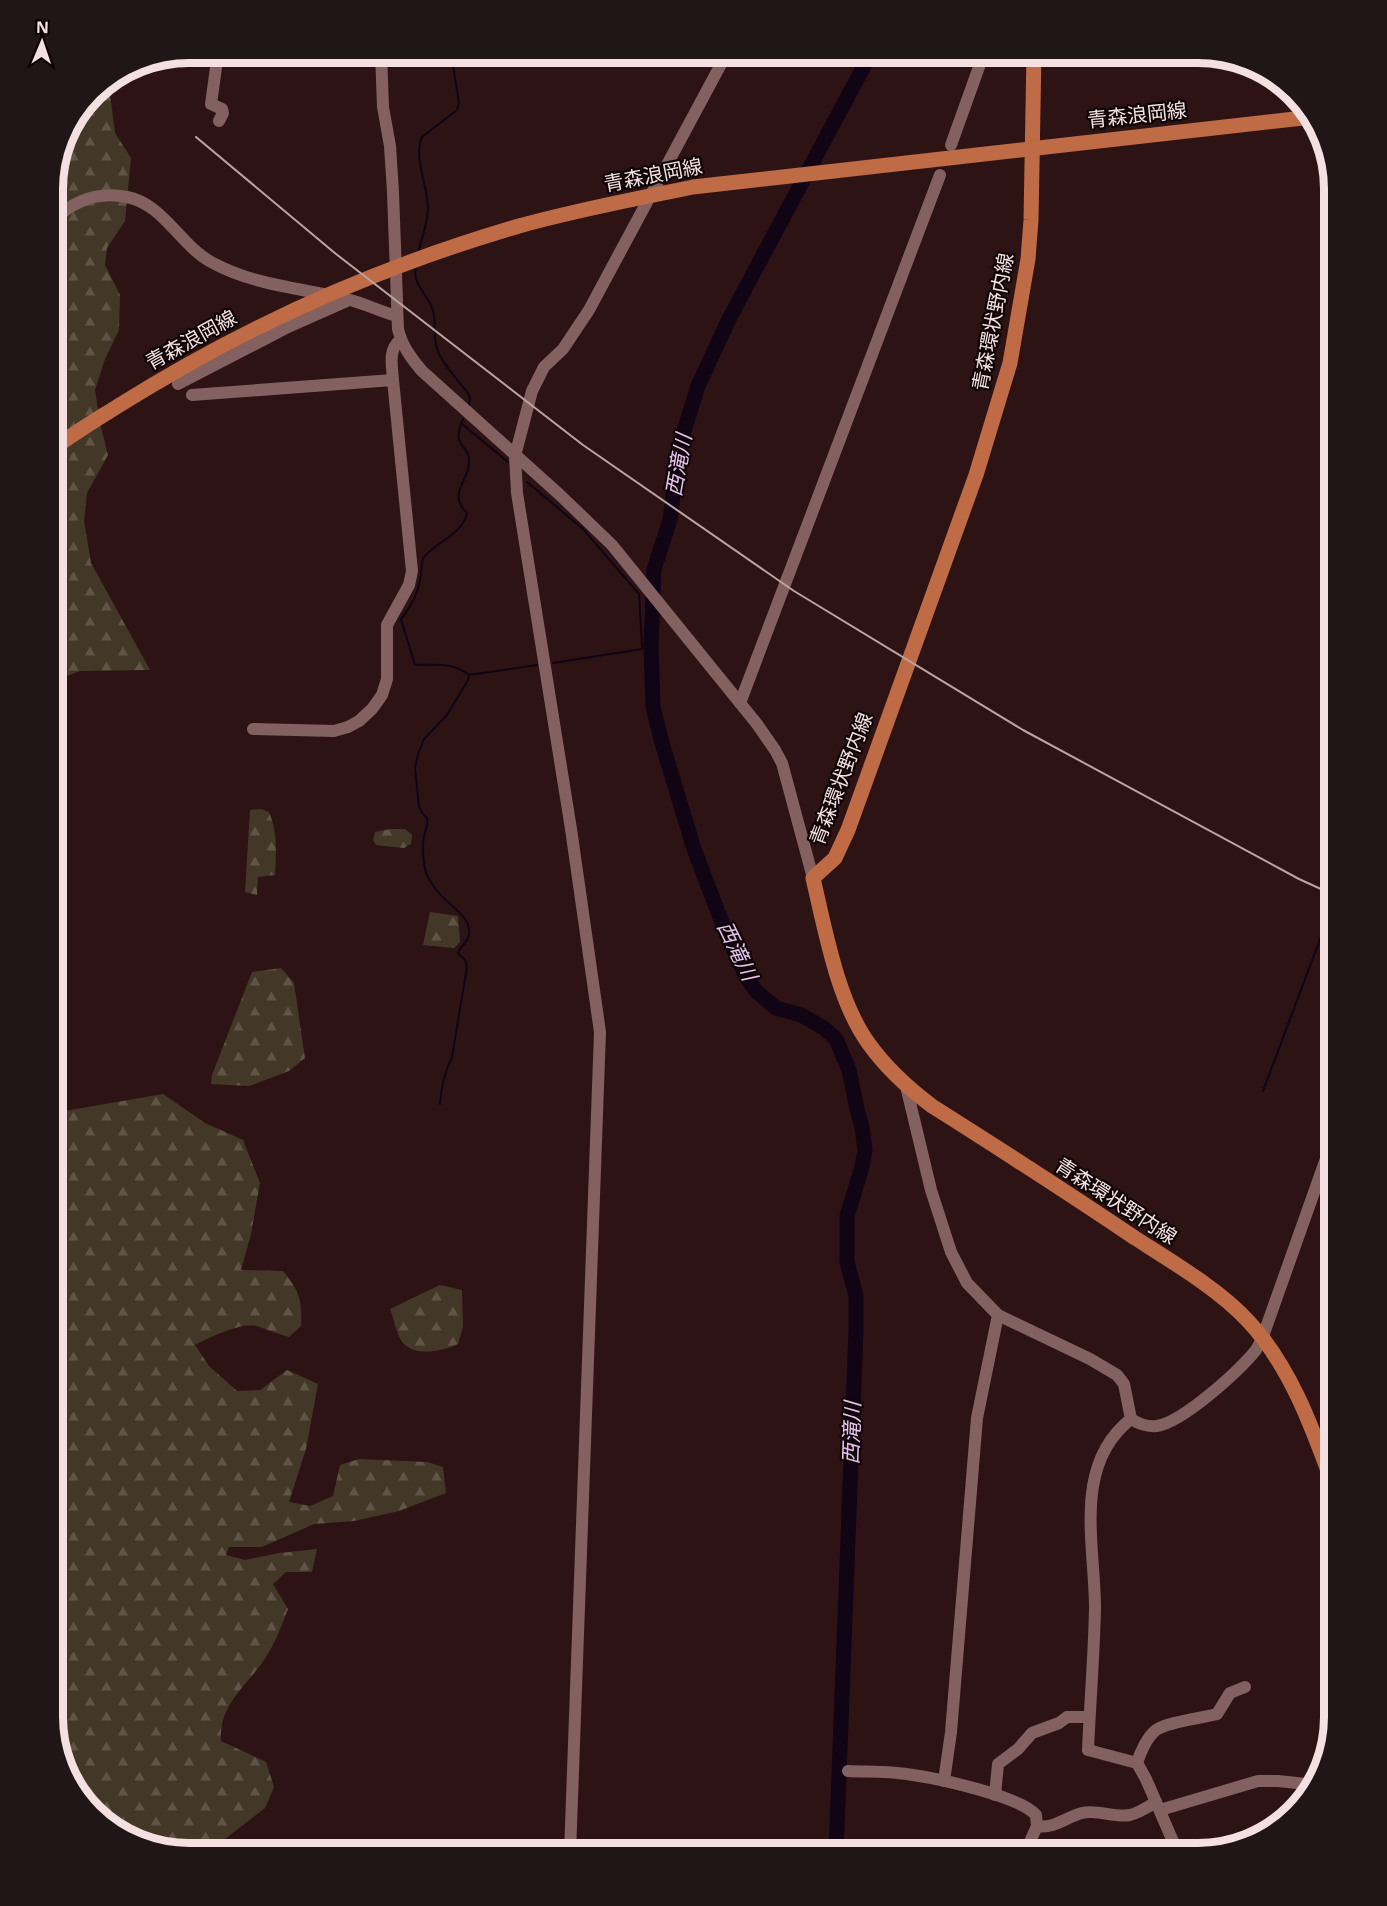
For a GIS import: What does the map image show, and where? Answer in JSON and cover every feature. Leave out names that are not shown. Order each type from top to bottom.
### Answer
[{"type":"main road","name":"青森環状野内線","points":[[1034,63],[1032,219],[1027,268],[1010,363],[992,426],[848,830],[835,858],[813,878],[830,948],[844,993],[868,1043],[906,1086],[932,1106],[1151,1248],[1217,1294],[1249,1321],[1306,1410],[1324,1458]]},
{"type":"main road","name":"青森浪岡線","points":[[63,442],[185,365],[276,318],[391,270],[519,226],[610,203],[693,187],[1302,118]]},
{"type":"street","points":[[217,63],[211,104],[222,109],[223,113],[219,121]]},
{"type":"street","points":[[381,63],[383,107],[390,146],[400,340],[422,371],[612,545],[767,737],[782,763],[813,878]]},
{"type":"street","points":[[570,1843],[600,1032],[571,829],[517,493],[515,456],[537,379],[544,367],[563,349],[589,310],[722,63]]},
{"type":"street","points":[[951,145],[980,63]]},
{"type":"street","points":[[740,703],[940,175]]},
{"type":"street","points":[[63,211],[84,198],[108,194],[130,197],[147,204],[188,245],[210,262],[232,273],[349,300],[398,316]]},
{"type":"street","points":[[178,384],[288,327],[349,300]]},
{"type":"street","points":[[253,729],[334,731],[359,721],[382,695],[387,679],[387,625],[404,596],[412,571],[393,380],[392,354],[394,345],[400,340]]},
{"type":"street","points":[[192,394],[393,380]]},
{"type":"street","points":[[906,1086],[931,1190],[951,1252],[967,1283],[998,1315],[1090,1359],[1117,1375],[1124,1384],[1131,1419]]},
{"type":"street","points":[[1131,1419],[1142,1425],[1157,1426],[1173,1421],[1190,1411],[1249,1359],[1262,1339],[1324,1167]]},
{"type":"street","points":[[944,1781],[951,1732],[977,1418],[998,1315]]},
{"type":"street","points":[[1131,1419],[1118,1429],[1107,1446],[1097,1469],[1092,1492],[1090,1510],[1095,1606],[1088,1750],[1137,1763]]},
{"type":"street","points":[[1173,1843],[1137,1763],[1140,1753],[1156,1730],[1178,1722],[1217,1714],[1230,1693],[1245,1687]]},
{"type":"street","points":[[994,1795],[998,1764],[1018,1749],[1032,1733],[1059,1723],[1066,1717],[1089,1717]]},
{"type":"street","points":[[848,1771],[912,1774],[994,1795],[1032,1811],[1036,1815],[1037,1826],[1029,1843]]},
{"type":"street","points":[[1037,1826],[1046,1828],[1079,1813],[1090,1811],[1131,1815],[1258,1781],[1305,1784]]},
{"type":"green space","points":[[108,92],[115,133],[131,158],[125,221],[107,248],[105,265],[120,295],[119,330],[105,359],[95,390],[108,455],[87,493],[84,521],[91,563],[150,670],[80,671],[63,677],[63,181],[65,164],[80,126],[94,106]]},
{"type":"green space","points":[[261,809],[269,812],[274,828],[275,875],[258,877],[257,895],[245,892],[250,810]]},
{"type":"green space","points":[[405,829],[412,835],[411,844],[404,848],[376,845],[373,840],[375,832]]},
{"type":"green space","points":[[430,912],[458,916],[460,942],[454,948],[423,945]]},
{"type":"green space","points":[[281,968],[294,983],[305,1058],[289,1071],[249,1086],[211,1084],[212,1075],[252,972]]},
{"type":"green space","points":[[163,1094],[205,1123],[243,1140],[260,1183],[251,1234],[241,1270],[283,1271],[299,1296],[301,1326],[289,1337],[257,1326],[243,1326],[225,1331],[195,1345],[209,1366],[237,1391],[260,1390],[287,1370],[318,1384],[306,1449],[289,1502],[310,1506],[333,1496],[340,1465],[359,1459],[427,1462],[443,1467],[446,1493],[399,1511],[354,1521],[314,1524],[262,1547],[229,1547],[226,1555],[245,1560],[317,1549],[312,1572],[286,1572],[273,1584],[288,1609],[278,1635],[264,1660],[235,1697],[224,1717],[221,1741],[266,1762],[274,1787],[265,1808],[220,1843],[164,1841],[133,1830],[119,1822],[89,1794],[67,1750],[63,1717],[63,1111]]},
{"type":"green space","points":[[440,1285],[462,1290],[463,1327],[458,1344],[430,1352],[410,1348],[399,1337],[390,1309]]},
{"type":"waterway","points":[[418,254],[428,214],[420,163],[420,145],[422,137],[457,110],[459,103],[453,63]]},
{"type":"waterway","name":"西滝川","points":[[836,1843],[856,1330],[856,1296],[847,1262],[847,1216],[865,1150],[862,1127],[849,1070],[836,1039],[824,1028],[801,1015],[776,1008],[756,991],[745,975],[726,933],[694,849],[662,743],[653,707],[651,645],[654,569],[670,520],[679,447],[698,386],[729,319],[866,63]]},
{"type":"waterway","points":[[416,266],[416,278],[433,312],[438,351],[444,363],[467,392],[470,398],[469,405]]},
{"type":"waterway","points":[[440,1104],[443,1080],[452,1057],[467,967],[465,960],[458,953],[468,938],[469,931],[465,918],[443,898],[426,873],[423,844],[428,820],[419,807],[415,768],[424,739],[447,715],[469,675],[450,666],[415,665],[401,619],[411,606],[417,592],[424,557],[460,527],[467,513],[459,499],[460,488],[469,462],[467,451],[459,441],[463,419]]},
{"type":"waterway","points":[[462,424],[508,462]]},
{"type":"waterway","points":[[527,482],[583,529],[639,594],[642,646],[651,645]]},
{"type":"waterway","points":[[553,663],[642,649],[642,646]]},
{"type":"waterway","points":[[469,675],[537,665]]},
{"type":"waterway","points":[[1263,1091],[1324,929]]},
{"type":"railway","points":[[196,137],[336,254],[583,445],[794,591],[1023,730],[1324,890]]}]
